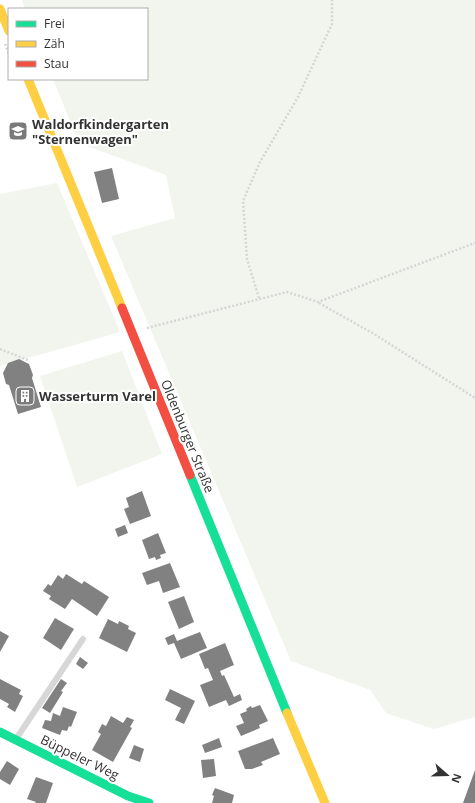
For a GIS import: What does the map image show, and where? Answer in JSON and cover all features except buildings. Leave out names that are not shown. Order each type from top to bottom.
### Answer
[{"type":"main road","points":[[0,9],[8,29]]},
{"type":"main road","name":"Oldenburger Straße","points":[[28,80],[133,333],[272,679],[324,803]]},
{"type":"main road","name":"Büppeler Weg","points":[[0,732],[128,796],[149,803]]},
{"type":"lane","points":[[16,740],[83,639]]},
{"type":"path","points":[[259,298],[247,258],[243,201],[260,162],[298,97],[332,24],[332,0]]},
{"type":"path","points":[[318,302],[475,243]]},
{"type":"path","points":[[133,333],[142,329],[287,292],[318,302],[374,334],[475,398]]},
{"type":"path","points":[[0,349],[30,361]]},
{"type":"shaded area","points":[[22,0],[475,0],[475,717],[434,729],[386,713],[370,690],[291,661],[111,236],[175,218],[166,175],[79,143],[53,80],[148,80],[148,8],[25,8]]},
{"type":"shaded area","points":[[57,183],[120,332],[0,366],[0,194]]},
{"type":"shaded area","points":[[122,351],[162,454],[77,487],[40,376]]},
{"type":"traffic: fast","points":[[190,475],[287,713]]},
{"type":"traffic: fast","points":[[0,732],[128,796],[149,803]]},
{"type":"traffic: slow","points":[[0,9],[8,29]]},
{"type":"traffic: slow","points":[[28,80],[122,308]]},
{"type":"traffic: slow","points":[[287,713],[325,803]]},
{"type":"traffic: jam","points":[[122,308],[190,475]]},
{"type":"place","name":"Waldorfkindergarten \"Sternenwagen\"","points":[[18,131]]},
{"type":"place","name":"Wasserturm Varel","points":[[25,396]]}]
